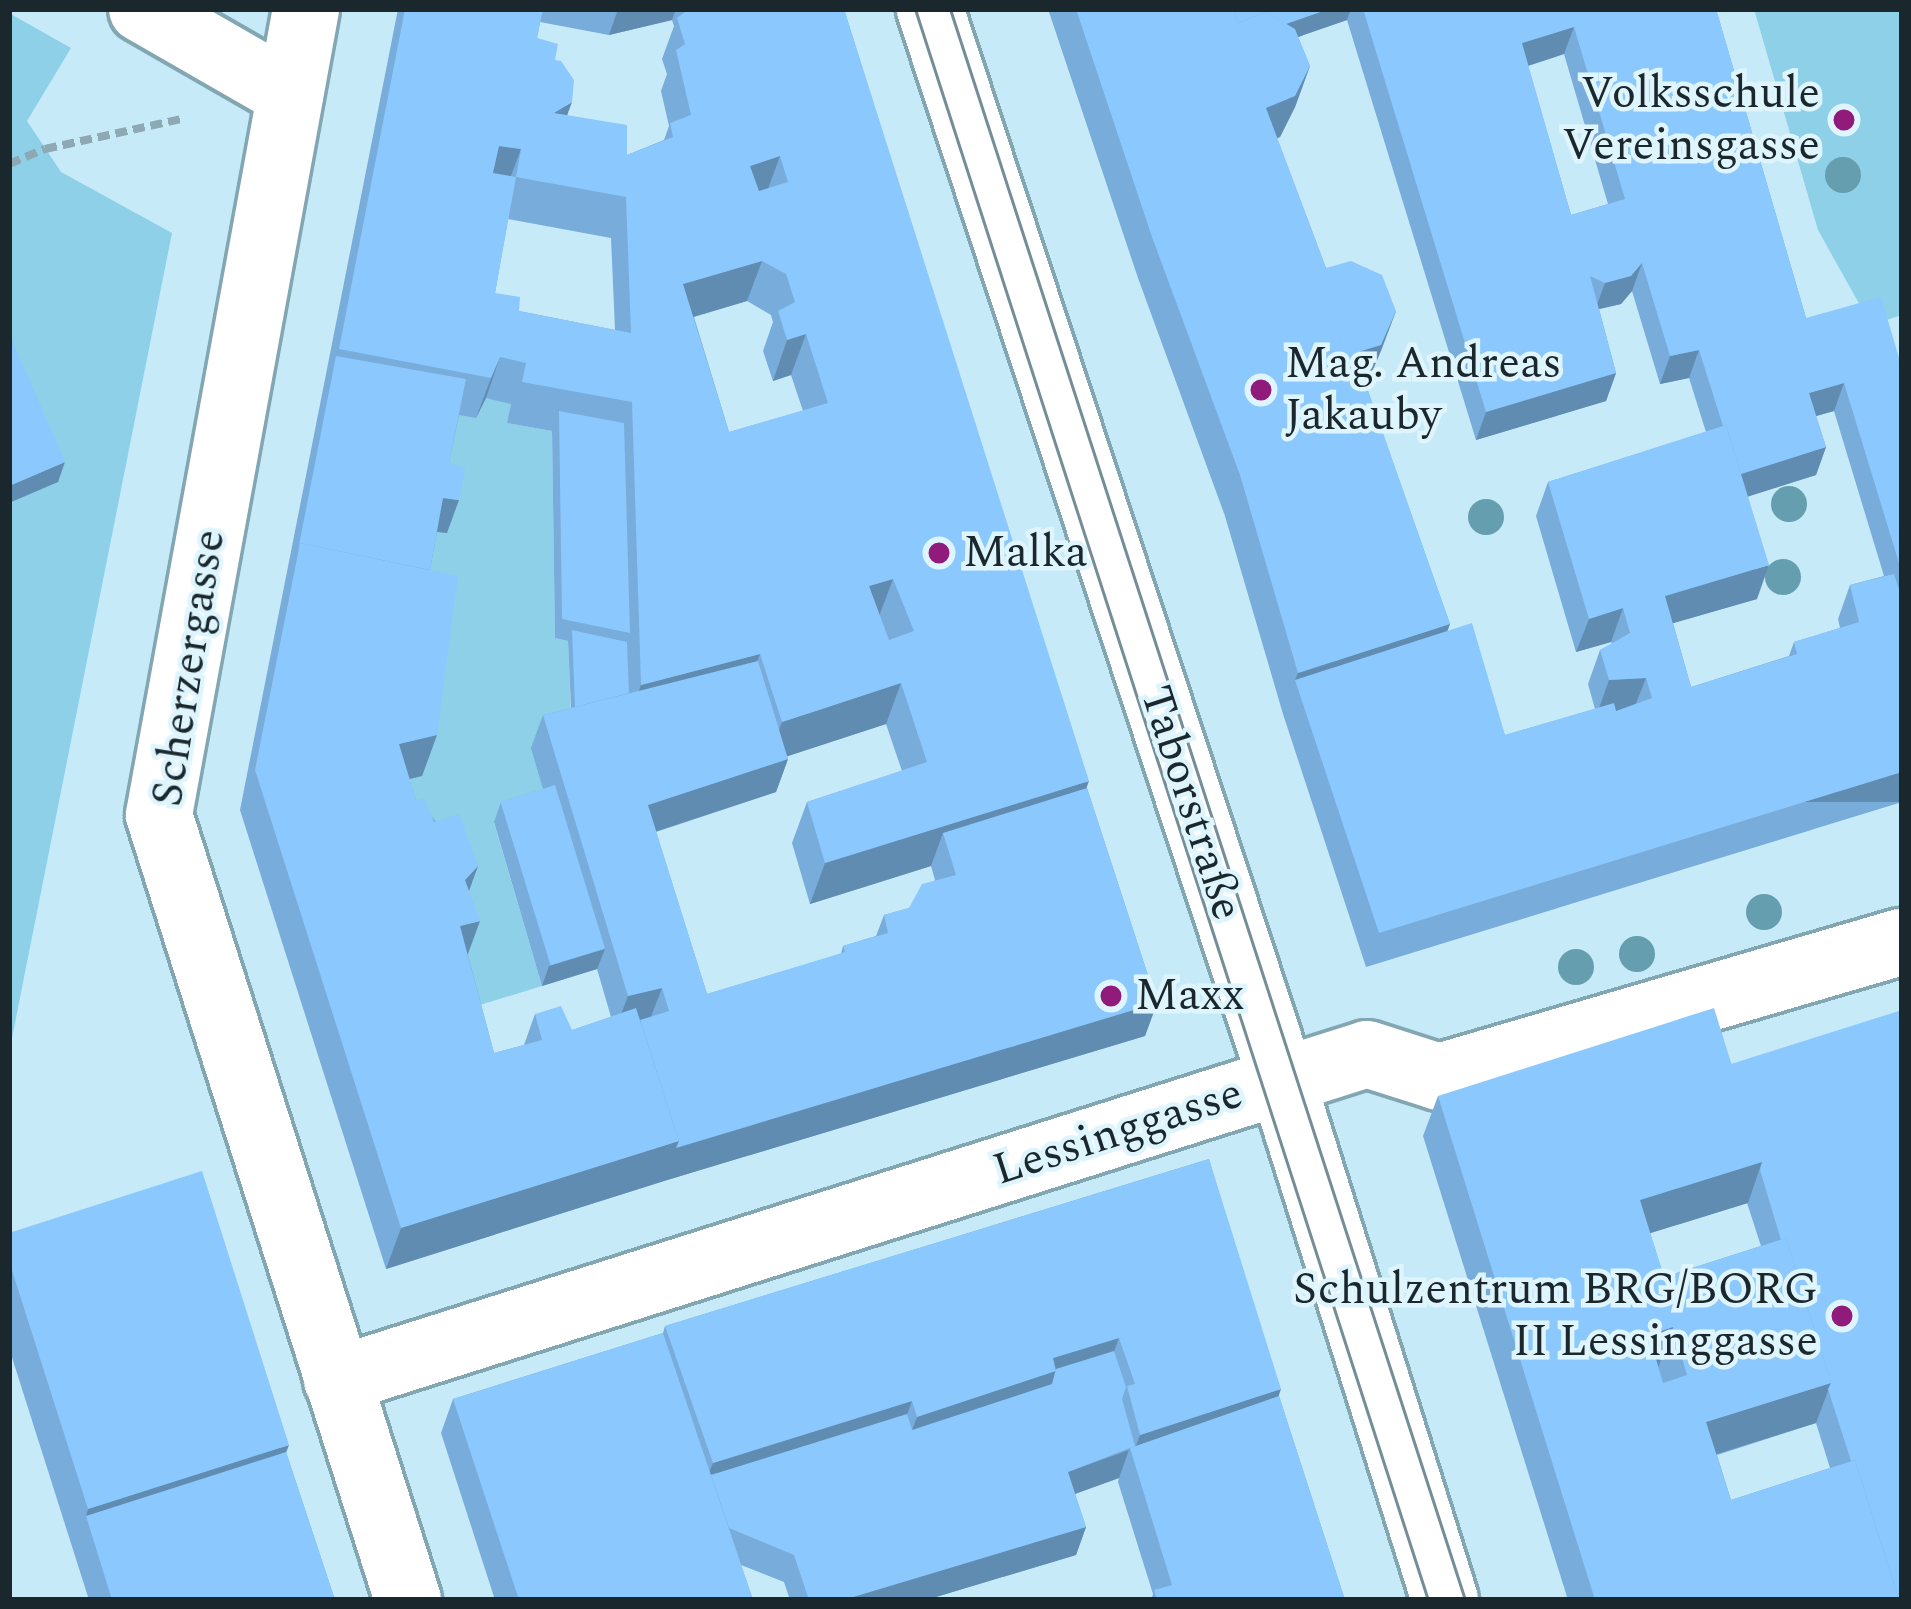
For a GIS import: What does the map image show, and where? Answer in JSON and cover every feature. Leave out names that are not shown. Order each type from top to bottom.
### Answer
[{"type":"street","points":[[142,9],[290,94]]},
{"type":"street","name":"Scherzergasse","points":[[306,9],[159,815],[408,1600]]},
{"type":"street","name":"Taborstraße","points":[[930,9],[1282,1081],[1445,1600]]},
{"type":"street","name":"Lessinggasse","points":[[337,1380],[1367,1054],[1439,1078],[1902,942]]},
{"type":"path","points":[[9,164],[45,149],[290,94]]},
{"type":"shaded area","name":"Volksschule Vereinsgasse","points":[[1754,9],[1902,9],[1902,315],[1871,325],[1818,230]]},
{"type":"shaded area","points":[[9,13],[71,48],[27,121],[61,172],[172,233],[9,1053]]},
{"type":"shaded area","points":[[486,398],[511,403],[508,423],[552,431],[555,638],[568,641],[572,739],[548,805],[494,823],[542,986],[457,1012],[384,785],[454,413]]},
{"type":"building","points":[[405,9],[543,9],[537,38],[558,44],[555,60],[561,61],[574,80],[572,102],[554,113],[627,125],[627,155],[673,137],[670,123],[691,115],[676,50],[685,44],[677,18],[689,9],[844,9],[1089,781],[825,863],[807,802],[927,762],[901,683],[782,722],[760,654],[641,685],[632,402],[522,382],[526,363],[500,357],[491,378],[339,349]],"holes":[[[499,146],[521,149],[516,177],[493,173]],[[780,156],[788,182],[759,191],[750,166]],[[516,177],[626,197],[631,333],[519,311],[520,297],[495,293]],[[762,261],[786,274],[795,302],[778,311],[787,340],[806,334],[828,403],[729,432],[683,284]],[[893,579],[914,631],[889,640],[869,586]]]},
{"type":"building","points":[[1076,9],[1233,9],[1238,23],[1266,12],[1295,29],[1310,66],[1295,96],[1266,108],[1326,268],[1351,261],[1382,275],[1396,311],[1381,345],[1355,353],[1450,624],[1298,673],[1240,475],[1152,237]]},
{"type":"building","points":[[1233,9],[1329,9],[1286,24],[1266,12],[1238,23]]},
{"type":"building","points":[[1363,9],[1716,9],[1806,318],[1881,297],[1902,368],[1902,573],[1844,383],[1809,393],[1826,447],[1741,474],[1699,350],[1670,356],[1642,263],[1631,276],[1605,283],[1590,276],[1616,373],[1486,412]],"holes":[[[1574,27],[1625,199],[1571,215],[1522,43]]]},
{"type":"building","points":[[9,333],[65,462],[9,486]]},
{"type":"building","points":[[336,356],[466,379],[449,463],[465,468],[459,500],[443,498],[430,570],[300,543],[298,550]]},
{"type":"building","points":[[559,411],[624,423],[630,633],[562,619]]},
{"type":"building","points":[[1726,425],[1769,565],[1665,596],[1691,687],[1797,654],[1794,642],[1859,622],[1850,585],[1894,574],[1902,599],[1902,772],[1379,933],[1295,680],[1472,623],[1505,735],[1614,703],[1616,711],[1652,698],[1646,678],[1609,680],[1600,650],[1630,633],[1623,608],[1589,619],[1548,482]]},
{"type":"building","points":[[300,543],[458,576],[437,735],[399,744],[416,800],[424,798],[434,822],[459,814],[478,866],[465,880],[480,921],[460,926],[494,1053],[542,1040],[535,1014],[561,1006],[572,1030],[636,1008],[679,1141],[401,1228],[255,770]]},
{"type":"building","points":[[572,630],[627,642],[629,693],[575,707]]},
{"type":"building","points":[[758,661],[788,759],[648,805],[707,994],[845,952],[843,946],[888,933],[884,915],[909,908],[922,884],[956,875],[943,833],[1087,788],[1157,1003],[676,1148],[679,1141],[640,1020],[669,1011],[662,988],[628,996],[543,715]]},
{"type":"building","points":[[555,785],[605,949],[550,965],[500,802]]},
{"type":"building","points":[[1714,1008],[1762,1162],[1640,1200],[1664,1277],[1786,1238],[1831,1383],[1706,1422],[1731,1500],[1855,1460],[1899,1600],[1595,1600],[1438,1096]],"holes":[[[1673,1327],[1687,1375],[1663,1383],[1649,1335]]]},
{"type":"building","name":"Schulzentrum BRG/BORG II Lessinggasse","points":[[1902,1010],[1899,1600],[1828,1389],[1831,1383],[1786,1238],[1781,1240],[1731,1064]]},
{"type":"building","points":[[1209,1159],[1281,1389],[1140,1435],[1127,1386],[1135,1384],[1119,1338],[1053,1358],[1056,1371],[917,1417],[912,1401],[713,1463],[665,1326]]},
{"type":"building","points":[[202,1171],[289,1445],[88,1509],[9,1261],[9,1233]]},
{"type":"building","points":[[663,1333],[753,1600],[519,1600],[453,1399]]},
{"type":"building","points":[[1114,1351],[1126,1387],[1122,1399],[1135,1446],[1068,1472],[1086,1527],[843,1600],[809,1600],[794,1555],[729,1528],[711,1475],[907,1414],[912,1430],[1052,1384],[1056,1369]]},
{"type":"building","points":[[1279,1396],[1345,1600],[1157,1600],[1154,1590],[1172,1585],[1130,1448]]},
{"type":"building","points":[[286,1452],[335,1600],[112,1600],[86,1516]]},
{"type":"tram line","points":[[915,9],[1428,1600]]},
{"type":"tram line","points":[[950,9],[1465,1600]]},
{"type":"place","name":"Volksschule Vereinsgasse","points":[[1844,120]]},
{"type":"place","name":"Mag. Andreas Jakauby","points":[[1261,390]]},
{"type":"place","name":"Malka","points":[[939,553]]},
{"type":"place","name":"Maxx","points":[[1111,996]]},
{"type":"place","name":"Schulzentrum BRG/BORG II Lessinggasse","points":[[1842,1316]]}]
